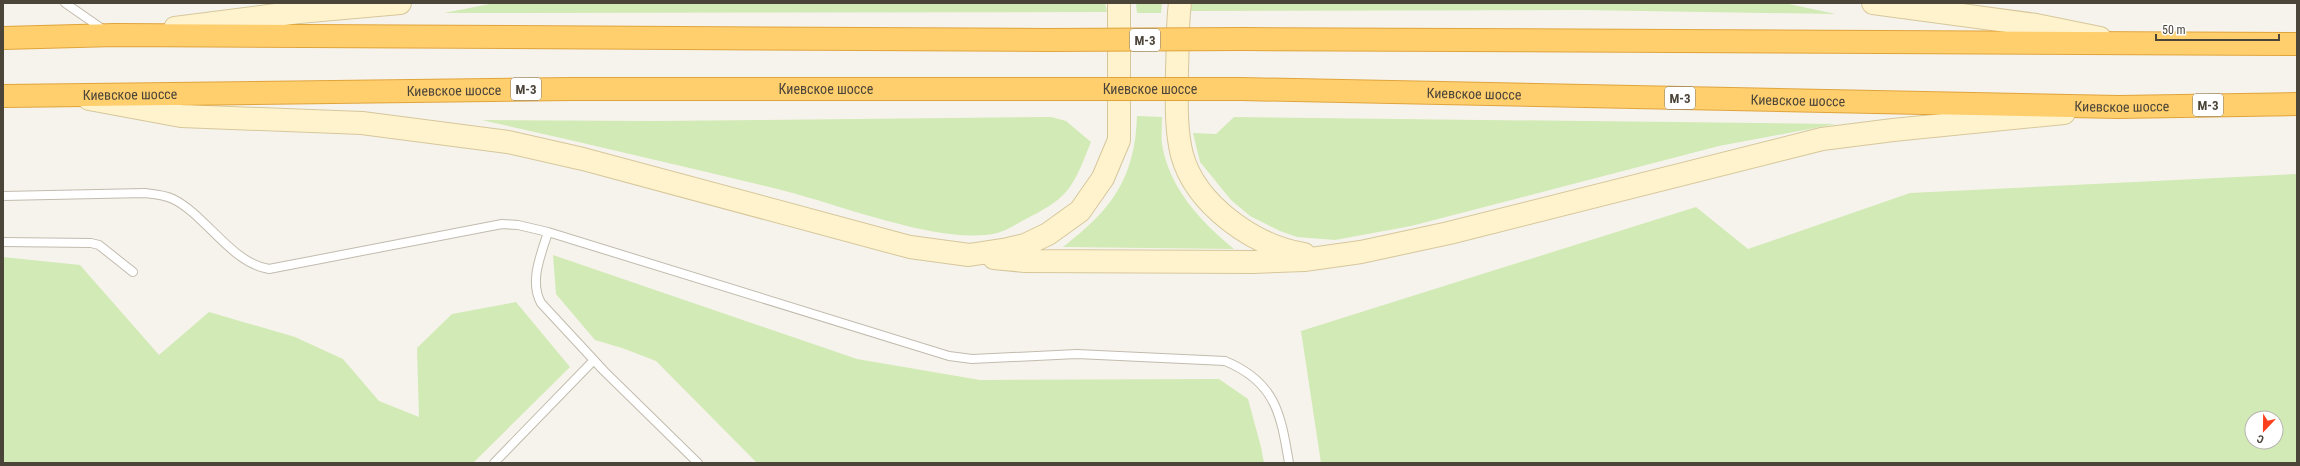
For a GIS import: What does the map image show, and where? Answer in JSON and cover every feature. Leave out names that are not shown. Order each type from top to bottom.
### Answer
[{"type":"highway","name":"М-3","points":[[3,38],[116,35],[1048,40],[1242,39],[2116,42],[2297,44]]},
{"type":"highway","name":"Киевское шоссе","points":[[3,96],[572,89],[1241,89],[2119,106],[2297,104]]},
{"type":"street","points":[[116,35],[299,12],[400,3]]},
{"type":"street","points":[[969,255],[1025,245],[1048,234],[1080,211],[1103,178],[1111,162],[1120,132],[1119,3]]},
{"type":"street","points":[[1180,3],[1178,16],[1178,128],[1182,155],[1191,174],[1204,194],[1215,207],[1245,232],[1282,249],[1329,256]]},
{"type":"street","points":[[1873,3],[2036,25],[2116,42]]},
{"type":"street","points":[[71,96],[181,116],[362,123],[508,142],[583,159],[910,247],[1025,261],[1253,262],[1304,260],[1378,250],[1822,140],[2119,106]]},
{"type":"lane","points":[[65,3],[91,22],[116,35]]},
{"type":"lane","points":[[3,196],[145,193],[162,196],[172,199],[186,209],[243,258],[255,265],[269,269],[502,224],[518,225],[548,232],[949,356],[979,359],[1077,354],[1225,361],[1245,372],[1272,398],[1282,421],[1288,463]]},
{"type":"lane","points":[[548,232],[536,273],[536,295],[541,303],[594,360],[698,463]]},
{"type":"lane","points":[[3,242],[91,242],[99,245],[133,272]]},
{"type":"lane","points":[[494,463],[594,360]]},
{"type":"green space","points":[[495,3],[1105,3],[1107,12],[444,13]]},
{"type":"green space","points":[[1136,3],[1162,3],[1161,13],[1137,13]]},
{"type":"green space","points":[[1192,3],[1784,3],[1836,14],[1580,10],[1190,11]]},
{"type":"green space","points":[[1137,116],[1162,117],[1162,144],[1166,160],[1179,189],[1199,216],[1234,249],[1063,247],[1095,220],[1117,191],[1131,158]]},
{"type":"green space","points":[[1051,117],[1066,121],[1091,142],[1074,181],[1060,198],[1039,212],[1000,232],[975,236],[949,234],[921,229],[862,214],[785,191],[482,120],[656,121]]},
{"type":"green space","points":[[1234,117],[1836,124],[1719,146],[1411,226],[1335,240],[1297,237],[1280,231],[1250,216],[1231,200],[1200,162],[1193,133],[1216,134]]},
{"type":"green space","points":[[2297,174],[2297,463],[1321,463],[1301,331],[1696,207],[1748,249],[1910,193]]},
{"type":"green space","points":[[553,255],[857,359],[980,380],[1219,379],[1248,399],[1264,463],[757,463],[656,361],[622,348],[595,340],[556,294]]},
{"type":"green space","points":[[3,257],[80,265],[159,355],[209,312],[295,337],[343,359],[379,401],[419,417],[417,348],[452,314],[516,302],[570,367],[473,463],[3,463]]}]
